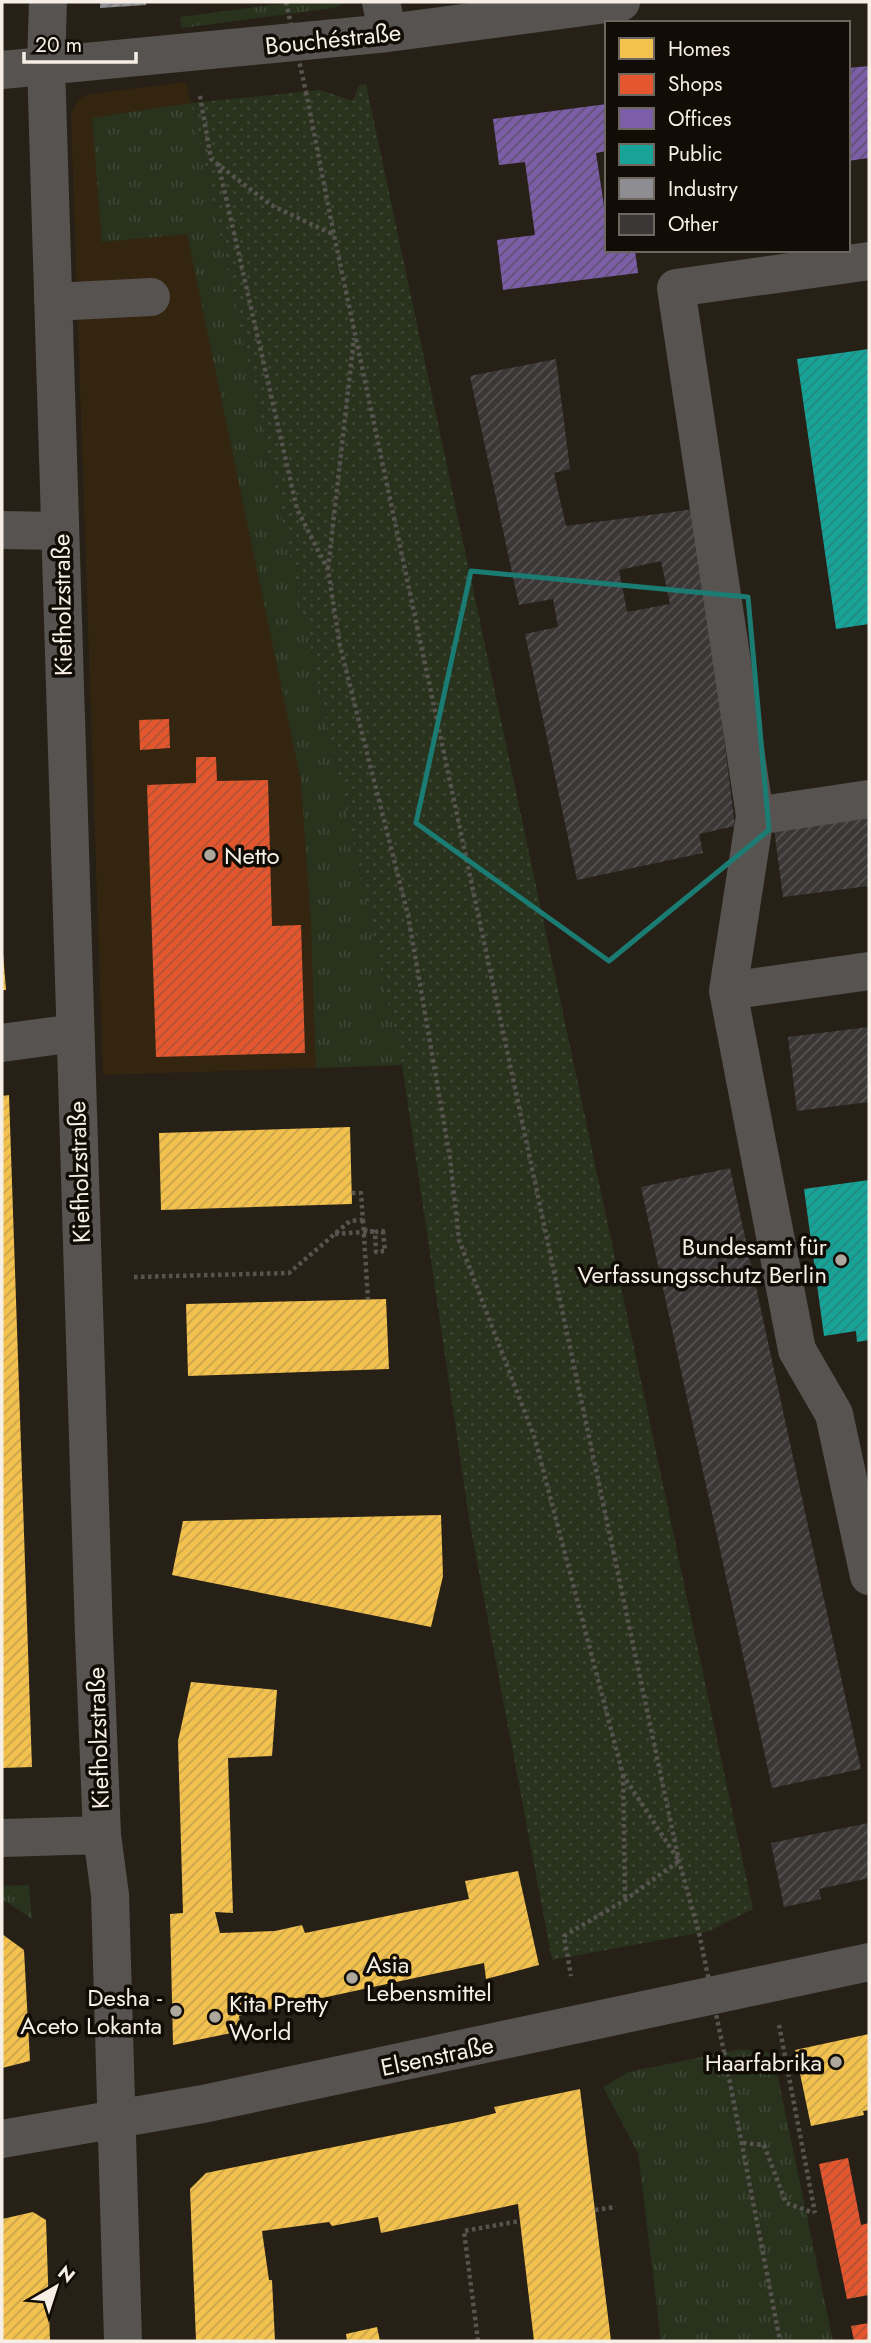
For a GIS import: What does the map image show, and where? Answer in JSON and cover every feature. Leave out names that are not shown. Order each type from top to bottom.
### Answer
[{"type":"street","name":"Kiefholzstraße","points":[[48,2],[46,64],[75,1032],[102,1835],[110,1895],[124,2341]]},
{"type":"street","name":"Bouchéstraße","points":[[2,70],[46,64],[176,55],[385,18],[621,2]]},
{"type":"street","points":[[869,261],[676,288],[755,816],[728,991],[797,1350],[834,1414],[857,1466],[869,1576]]},
{"type":"street","points":[[53,302],[151,297]]},
{"type":"street","points":[[2,530],[60,531]]},
{"type":"street","points":[[755,816],[869,799]]},
{"type":"street","points":[[728,991],[869,971]]},
{"type":"street","points":[[2,1043],[75,1032]]},
{"type":"street","points":[[2,1838],[102,1835]]},
{"type":"street","name":"Elsenstraße","points":[[2,2139],[430,2057],[869,1962]]},
{"type":"path","points":[[286,2],[679,1861],[699,1933],[743,2143],[780,2341]]},
{"type":"path","points":[[200,96],[211,159],[271,205],[334,235]]},
{"type":"path","points":[[218,163],[297,509],[328,570]]},
{"type":"path","points":[[355,333],[328,570],[340,646],[408,915],[450,1158],[458,1240],[536,1439],[623,1774],[625,1900]]},
{"type":"path","points":[[352,1194],[361,1193],[368,1299]]},
{"type":"path","points":[[134,1277],[289,1273],[350,1221],[363,1220]]},
{"type":"path","points":[[364,1232],[383,1231]]},
{"type":"path","points":[[335,1234],[383,1231]]},
{"type":"path","points":[[375,1232],[376,1252],[385,1251],[383,1231]]},
{"type":"path","points":[[623,1774],[679,1861]]},
{"type":"path","points":[[571,1976],[564,1936],[625,1900],[679,1861]]},
{"type":"path","points":[[743,2143],[764,2145],[786,2203],[815,2214],[779,2025]]},
{"type":"path","points":[[594,2210],[616,2207]]},
{"type":"path","points":[[478,2341],[464,2231],[520,2221]]},
{"type":"highlighted area","points":[[471,571],[748,597],[769,830],[609,961],[416,823]]},
{"type":"shaded area","points":[[186,82],[402,1065],[103,1075],[71,113],[79,99],[89,94]]},
{"type":"green space","points":[[295,2],[347,2],[334,8],[181,28],[180,17]]},
{"type":"green space","points":[[366,84],[753,1909],[709,1931],[552,1960],[470,1524],[402,1065],[191,103],[320,90],[353,101],[359,85]]},
{"type":"green space","points":[[191,103],[402,1065],[316,1068],[311,924],[301,781],[187,234],[102,242],[92,118]]},
{"type":"green space","points":[[29,1885],[32,1919],[2,1899],[2,1886]]},
{"type":"green space","points":[[741,2049],[773,2053],[833,2341],[661,2341],[638,2153],[603,2087],[628,2072]]},
{"type":"building: Homes","points":[[2,941],[6,990],[2,990]]},
{"type":"building: Homes","points":[[9,1095],[32,1767],[2,1768],[2,1096]]},
{"type":"building: Homes","points":[[350,1127],[352,1204],[161,1210],[159,1133]]},
{"type":"building: Homes","points":[[386,1299],[389,1369],[188,1376],[186,1304]]},
{"type":"building: Homes","points":[[441,1515],[443,1576],[431,1627],[172,1575],[183,1521]]},
{"type":"building: Homes","points":[[191,1682],[277,1690],[272,1756],[228,1758],[233,1913],[215,1912],[220,1933],[275,1931],[302,1925],[305,1933],[469,1899],[465,1881],[518,1871],[539,1965],[486,1979],[484,1963],[239,2016],[241,2031],[173,2045],[170,1914],[183,1913],[178,1741]]},
{"type":"building: Homes","points":[[2,1934],[24,1950],[30,2061],[2,2068]]},
{"type":"building: Homes","points":[[869,2034],[869,2110],[863,2111],[864,2115],[811,2126],[795,2050]]},
{"type":"building: Homes","points":[[580,2089],[611,2341],[534,2341],[518,2204],[381,2233],[378,2217],[332,2226],[329,2222],[262,2231],[269,2280],[272,2280],[275,2341],[196,2341],[190,2189],[206,2173],[472,2119],[496,2113],[494,2107]]},
{"type":"building: Homes","points":[[33,2212],[46,2220],[50,2341],[2,2341],[2,2219]]},
{"type":"building: Homes","points":[[377,2327],[380,2341],[347,2341],[346,2334]]},
{"type":"building: Shops","points":[[169,719],[170,748],[140,750],[139,720]]},
{"type":"building: Shops","name":"Netto","points":[[196,757],[216,757],[217,781],[268,780],[272,926],[301,925],[305,1053],[156,1057],[147,785],[196,783]]},
{"type":"building: Shops","points":[[848,2158],[861,2225],[869,2223],[869,2295],[847,2299],[819,2164]]},
{"type":"building: Shops","points":[[869,2323],[869,2341],[854,2341],[851,2326]]},
{"type":"building: Offices","points":[[869,66],[869,158],[850,161],[850,68]]},
{"type":"building: Offices","points":[[605,104],[605,151],[596,153],[605,213],[605,252],[635,252],[638,273],[503,290],[497,240],[535,235],[525,162],[499,165],[493,119]]},
{"type":"building: Public","points":[[869,349],[869,624],[836,629],[797,359]]},
{"type":"building: Public","name":"Bundesamt für Verfassungsschutz Berlin","points":[[869,1180],[869,1340],[857,1342],[856,1331],[824,1336],[804,1189]]},
{"type":"building: Industry","points":[[100,2],[146,2],[146,5],[100,8]]},
{"type":"building: Other","points":[[556,359],[570,469],[554,473],[566,526],[695,509],[735,826],[699,834],[703,853],[577,880],[525,634],[558,627],[553,599],[519,605],[470,376]],"holes":[[[661,561],[670,604],[627,612],[619,570]]]},
{"type":"building: Other","points":[[869,817],[869,886],[783,897],[774,829]]},
{"type":"building: Other","points":[[869,1027],[869,1102],[797,1111],[788,1037]]},
{"type":"building: Other","points":[[730,1168],[861,1769],[772,1788],[641,1187]]},
{"type":"building: Other","points":[[869,1823],[869,1878],[819,1889],[821,1899],[784,1907],[771,1843]]},
{"type":"place","name":"Netto","points":[[210,855]]},
{"type":"place","name":"Bundesamt für Verfassungsschutz Berlin","points":[[841,1260]]},
{"type":"place","name":"Asia Lebensmittel","points":[[352,1978]]},
{"type":"place","name":"Desha - Aceto Lokanta","points":[[176,2011]]},
{"type":"place","name":"Kita Pretty World","points":[[215,2017]]},
{"type":"place","name":"Haarfabrika","points":[[836,2062]]}]
